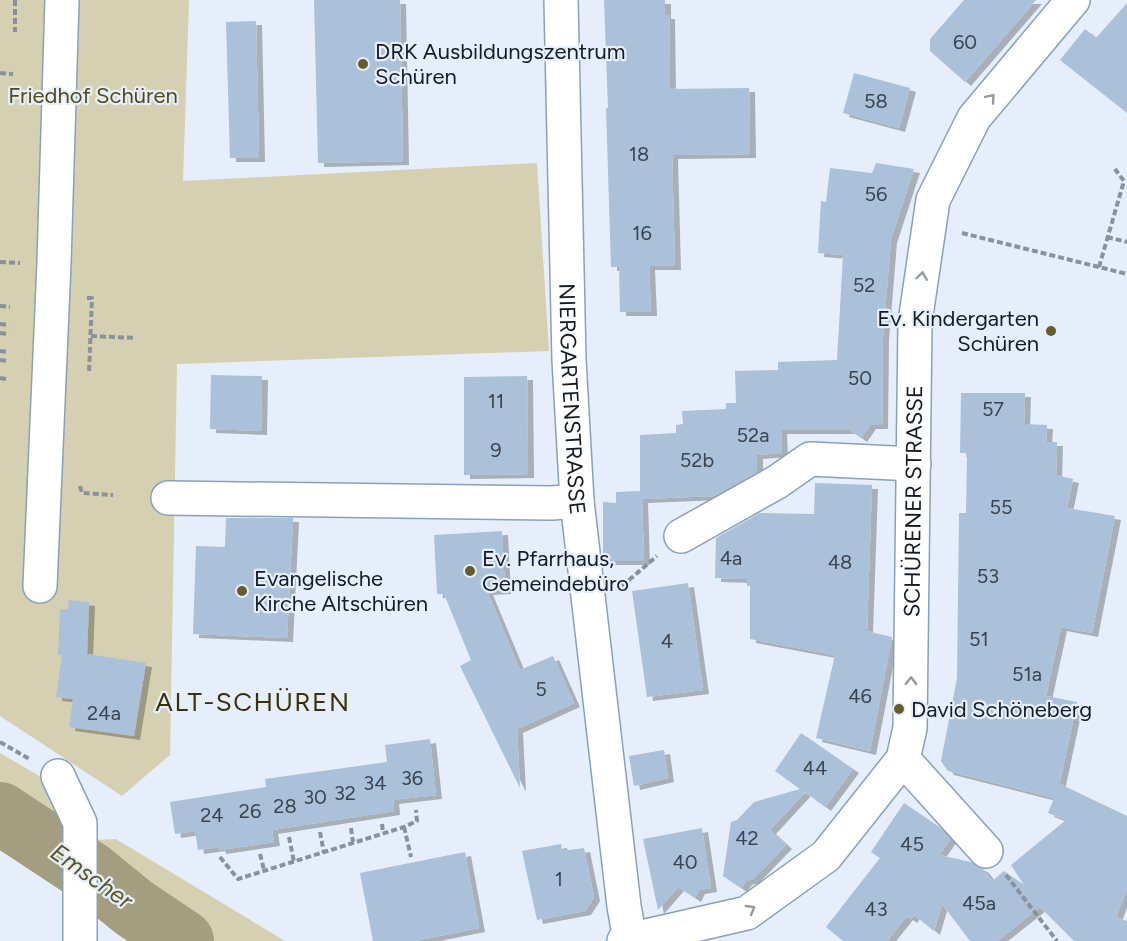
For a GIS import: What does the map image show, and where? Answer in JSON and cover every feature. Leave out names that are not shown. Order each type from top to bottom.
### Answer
[{"type":"street","points":[[40,586],[54,263],[62,0]]},
{"type":"street","name":"NIERGARTENSTRASSE","points":[[561,0],[569,360],[577,501],[627,940]]},
{"type":"street","name":"SCHÜRENER STRASSE","points":[[627,940],[747,913],[826,856],[903,759],[910,728],[915,322],[933,200],[974,118],[1073,0]]},
{"type":"street","points":[[681,536],[777,482],[810,459],[914,464]]},
{"type":"street","points":[[168,498],[552,503],[577,501]]},
{"type":"street","points":[[903,759],[986,851]]},
{"type":"street","points":[[58,776],[80,823],[80,934]]},
{"type":"path","points":[[15,0],[15,32]]},
{"type":"path","points":[[0,73],[13,74]]},
{"type":"path","points":[[1099,267],[1125,180],[1115,169]]},
{"type":"path","points":[[930,225],[1127,274]]},
{"type":"path","points":[[1107,237],[1127,242]]},
{"type":"path","points":[[0,306],[10,307]]},
{"type":"path","points":[[0,324],[9,325]]},
{"type":"path","points":[[0,333],[9,334]]},
{"type":"path","points":[[91,336],[136,338]]},
{"type":"path","points":[[0,351],[7,352]]},
{"type":"path","points":[[0,360],[8,361]]},
{"type":"path","points":[[0,378],[6,379]]},
{"type":"path","points":[[220,857],[238,879],[404,827],[417,821],[416,810]]},
{"type":"path","points":[[382,824],[383,832]]},
{"type":"path","points":[[404,827],[411,857]]},
{"type":"path","points":[[351,828],[353,842]]},
{"type":"path","points":[[320,832],[324,853]]},
{"type":"path","points":[[289,837],[294,862]]},
{"type":"path","points":[[986,851],[1057,941]]},
{"type":"path","points":[[260,854],[264,870]]},
{"type":"green space","name":"Friedhof Schüren","points":[[0,0],[189,0],[183,181],[537,163],[549,351],[177,364],[170,755],[122,796],[0,716]]},
{"type":"green space","points":[[0,753],[48,781],[96,840],[116,839],[285,941],[169,941],[90,890],[0,851]]},
{"type":"building","points":[[314,0],[400,0],[403,161],[318,163]]},
{"type":"building","points":[[604,0],[665,0],[665,15],[669,15],[670,89],[749,88],[750,154],[672,155],[675,266],[649,266],[651,312],[620,312],[619,267],[611,267]]},
{"type":"building","points":[[964,0],[1036,0],[965,82],[930,51],[930,39]]},
{"type":"building","points":[[1127,3],[1127,113],[1060,60],[1085,29],[1096,38]]},
{"type":"building","points":[[256,21],[259,158],[230,158],[226,22]]},
{"type":"building","points":[[854,73],[910,88],[899,128],[843,113]]},
{"type":"building","points":[[876,163],[914,169],[891,239],[883,336],[882,425],[870,425],[861,438],[850,430],[781,430],[782,453],[757,455],[757,472],[714,496],[642,499],[644,561],[603,561],[603,502],[616,503],[616,492],[640,491],[640,435],[676,433],[676,425],[683,424],[682,411],[726,409],[726,403],[736,403],[735,371],[778,370],[778,362],[837,360],[843,255],[818,253],[821,201],[826,202],[830,168],[872,173]]},
{"type":"building","points":[[211,375],[262,376],[261,431],[210,429]]},
{"type":"building","points":[[527,376],[528,474],[464,475],[464,377]]},
{"type":"building","points":[[961,393],[1025,393],[1024,424],[1047,425],[1046,442],[1057,442],[1056,475],[1073,479],[1067,508],[1115,516],[1092,633],[1061,627],[1046,696],[1077,702],[1059,786],[1060,784],[1127,816],[1127,888],[1116,917],[1127,921],[1127,941],[1074,941],[1040,907],[997,941],[970,941],[942,904],[934,931],[914,915],[911,919],[907,916],[887,941],[843,941],[826,927],[880,858],[871,852],[904,803],[939,827],[950,839],[939,855],[971,862],[983,869],[992,881],[1004,871],[1024,885],[1011,865],[1066,820],[1048,813],[1054,798],[948,771],[941,761],[957,678],[959,513],[966,513],[967,453],[960,453]]},
{"type":"building","points":[[815,483],[872,485],[867,631],[892,637],[870,751],[816,738],[835,655],[750,639],[750,586],[747,586],[747,579],[715,578],[716,538],[760,513],[814,514]]},
{"type":"building","name":"Evangelische Kirche Altschüren","points":[[226,518],[293,518],[287,638],[193,634],[196,546],[225,547]]},
{"type":"building","points":[[502,531],[505,590],[487,591],[520,670],[553,656],[574,703],[517,729],[520,788],[460,666],[471,660],[444,594],[437,594],[434,535]]},
{"type":"building","points":[[688,583],[703,690],[647,697],[632,591]]},
{"type":"building","points":[[69,600],[89,602],[87,654],[146,663],[134,736],[69,727],[73,699],[56,697],[62,655],[58,655],[60,609],[68,609]]},
{"type":"building","points":[[801,733],[853,769],[825,807],[805,792],[770,830],[786,845],[741,888],[723,876],[731,822],[737,820],[754,802],[800,789],[775,771]]},
{"type":"building","points":[[430,739],[436,795],[393,800],[394,811],[272,830],[274,842],[220,850],[219,847],[198,850],[195,831],[175,834],[170,802],[266,787],[265,779],[387,762],[385,745]]},
{"type":"building","points":[[664,750],[668,778],[634,786],[629,756]]},
{"type":"building","points":[[702,828],[711,888],[699,890],[695,898],[678,887],[658,910],[643,839]]},
{"type":"building","points":[[561,844],[562,851],[584,848],[594,897],[585,911],[537,920],[522,851]]},
{"type":"building","points":[[465,852],[479,928],[414,941],[373,941],[360,873]]},
{"type":"waterway","name":"Emscher","points":[[0,813],[91,873],[134,908],[183,941]]},
{"type":"place","name":"DRK Ausbildungszentrum Schüren","points":[[363,64]]},
{"type":"place","name":"Ev. Kindergarten Schüren","points":[[1051,331]]},
{"type":"place","name":"Ev. Pfarrhaus, Gemeindebüro","points":[[470,571]]},
{"type":"place","name":"Evangelische Kirche Altschüren","points":[[242,591]]},
{"type":"place","name":"David Schöneberg","points":[[899,709]]},
{"type":"district","name":"ALT-SCHÜREN","points":[[253,702]]}]
